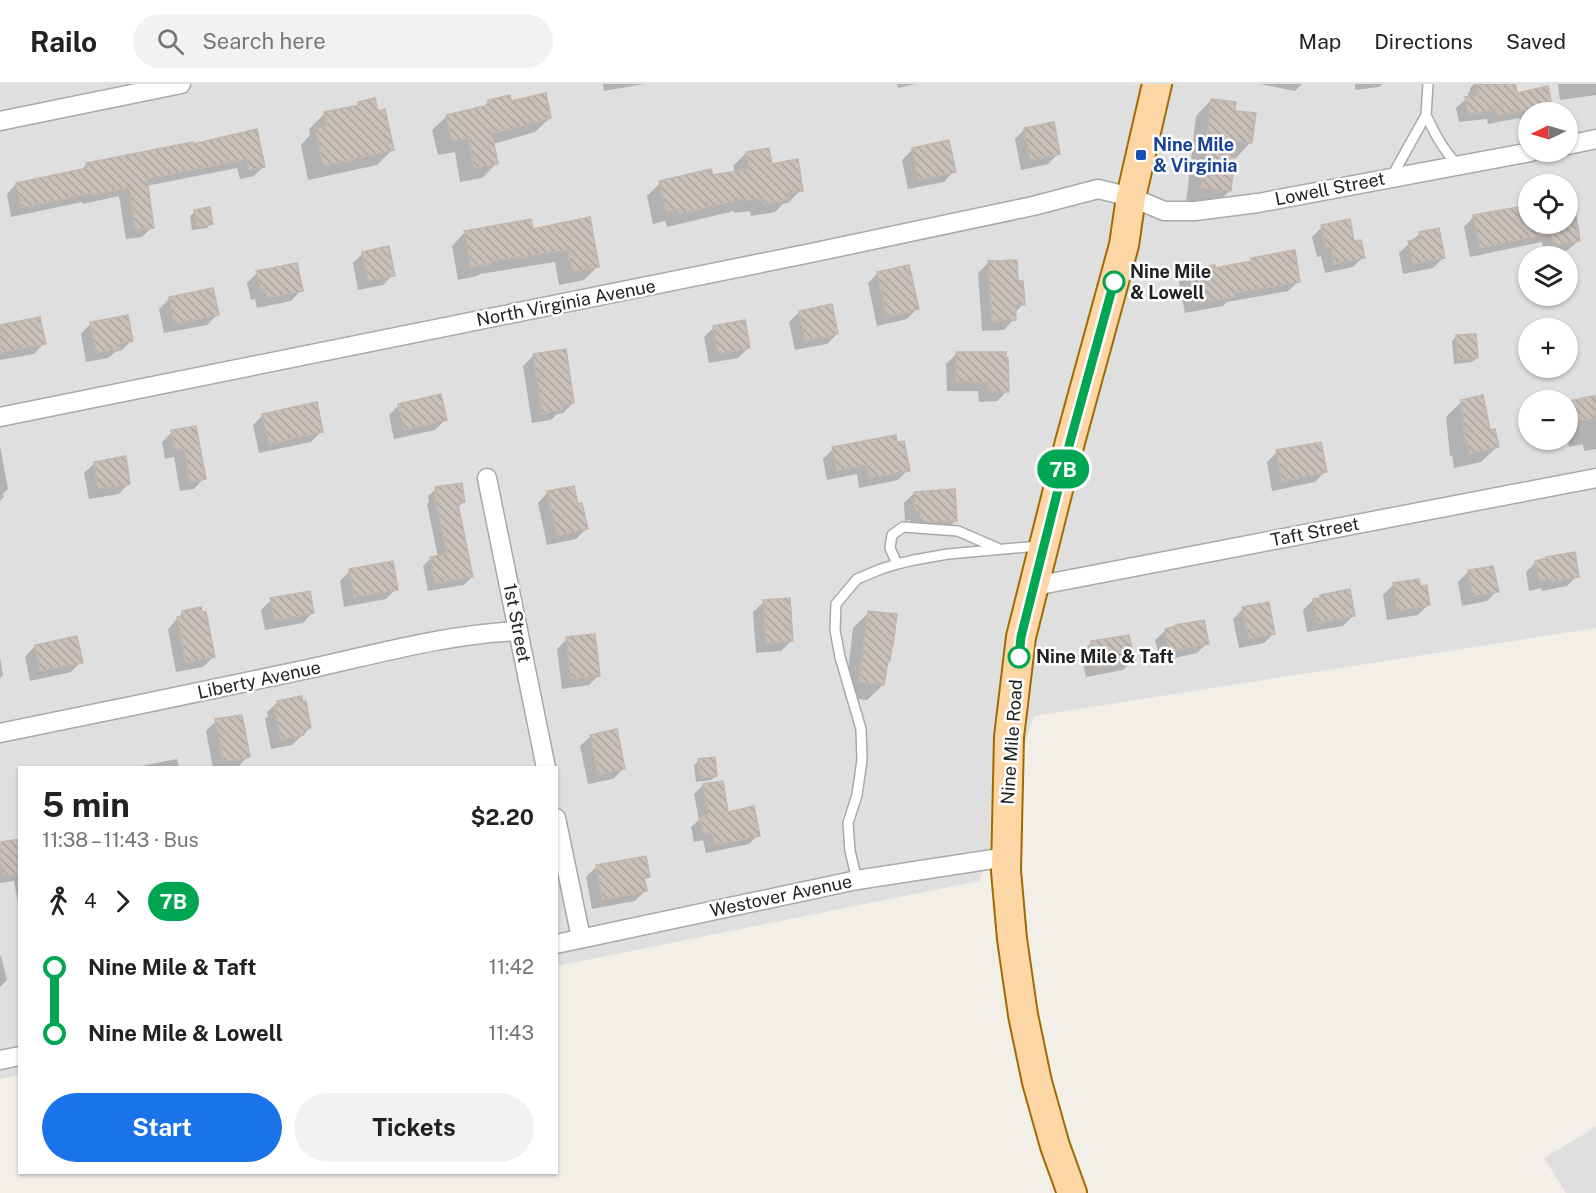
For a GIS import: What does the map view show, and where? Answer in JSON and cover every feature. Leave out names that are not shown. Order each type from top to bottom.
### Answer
[{"type":"main road","name":"Nine Mile Road","points":[[1072,1193],[1037,1082],[1023,1015],[1012,939],[1006,871],[1009,737],[1021,637],[1070,442],[1124,245],[1131,197],[1157,84]]},
{"type":"street","points":[[0,122],[181,84]]},
{"type":"street","points":[[1578,143],[1596,139]]},
{"type":"street","name":"Lowell Street","points":[[1131,197],[1164,211],[1195,211],[1258,203],[1518,154]]},
{"type":"street","name":"North Virginia Avenue","points":[[0,417],[795,257],[1033,206],[1098,189],[1131,197]]},
{"type":"street","name":"1st Street","points":[[487,478],[546,766]]},
{"type":"street","name":"Taft Street","points":[[1035,586],[1596,478]]},
{"type":"street","name":"Liberty Avenue","points":[[0,733],[446,639],[488,632],[518,631]]},
{"type":"street","points":[[558,828],[581,938]]},
{"type":"street","name":"Westover Avenue","points":[[558,944],[857,880],[1006,857]]},
{"type":"street","points":[[0,1060],[18,1056]]},
{"type":"lane","points":[[1391,178],[1426,115],[1428,84]]},
{"type":"lane","points":[[1426,115],[1442,147],[1458,165]]},
{"type":"lane","points":[[897,564],[890,548],[892,534],[903,527],[958,531],[999,549]]},
{"type":"lane","points":[[857,880],[850,851],[848,823],[857,795],[862,760],[861,729],[840,657],[835,630],[836,604],[857,579],[897,564],[948,554],[1045,546]]},
{"type":"shaded area","points":[[0,84],[1596,84],[1596,628],[1034,716],[979,881],[558,966],[558,766],[18,766],[18,1075],[0,1079]]},
{"type":"shaded area","points":[[1596,1127],[1596,1193],[1566,1193],[1544,1158]]},
{"type":"building","points":[[1477,84],[1515,84],[1517,93],[1548,86],[1551,102],[1518,102],[1518,111],[1497,116],[1496,110],[1468,114],[1465,97],[1479,95]]},
{"type":"building","points":[[546,93],[551,118],[492,133],[498,164],[474,168],[469,138],[452,142],[446,115],[489,105],[488,100],[510,95],[511,101]]},
{"type":"building","points":[[375,98],[378,111],[385,109],[394,150],[323,166],[315,128],[327,125],[324,112],[359,105],[358,102]]},
{"type":"building","points":[[1211,99],[1236,102],[1235,111],[1256,113],[1252,143],[1236,141],[1231,191],[1201,188]]},
{"type":"building","points":[[1054,122],[1060,154],[1030,160],[1024,128]]},
{"type":"building","points":[[257,129],[265,167],[249,170],[247,159],[147,179],[154,228],[135,230],[129,188],[92,195],[92,193],[21,208],[16,183],[87,168],[86,163],[193,142],[193,144]]},
{"type":"building","points":[[949,140],[956,172],[918,180],[912,148]]},
{"type":"building","points":[[769,148],[772,164],[798,159],[803,191],[788,193],[789,200],[764,204],[763,198],[747,201],[747,198],[679,214],[678,209],[666,212],[659,181],[711,169],[713,175],[749,169],[746,152]]},
{"type":"building","points":[[210,207],[213,224],[197,227],[194,210]]},
{"type":"building","points":[[1518,207],[1518,234],[1546,234],[1480,248],[1473,215]]},
{"type":"building","points":[[590,217],[599,267],[572,272],[568,250],[492,261],[492,263],[471,267],[464,231],[531,219],[533,229]]},
{"type":"building","points":[[1350,219],[1354,241],[1361,240],[1365,258],[1334,264],[1331,247],[1326,248],[1321,225]]},
{"type":"building","points":[[1439,228],[1445,258],[1413,264],[1408,241],[1421,239],[1419,232]]},
{"type":"building","points":[[1578,230],[1580,241],[1554,246],[1551,234],[1578,234]]},
{"type":"building","points":[[389,246],[395,276],[368,281],[362,252]]},
{"type":"building","points":[[1295,250],[1300,282],[1234,293],[1235,297],[1195,304],[1188,270],[1215,265],[1215,268],[1252,261],[1251,258]]},
{"type":"building","points":[[1017,260],[1018,281],[1023,281],[1025,305],[1015,305],[1016,320],[992,321],[988,261]]},
{"type":"building","points":[[297,263],[303,291],[267,298],[265,289],[261,290],[256,271]]},
{"type":"building","points":[[909,265],[919,309],[887,317],[877,272]]},
{"type":"building","points":[[213,288],[219,315],[174,324],[169,297]]},
{"type":"building","points":[[832,304],[838,334],[805,341],[799,311]]},
{"type":"building","points":[[128,315],[133,341],[119,344],[120,349],[96,353],[90,322]]},
{"type":"building","points":[[40,317],[46,344],[0,353],[0,325]]},
{"type":"building","points":[[745,320],[750,348],[718,354],[713,326]]},
{"type":"building","points":[[1476,334],[1478,358],[1458,360],[1456,335]]},
{"type":"building","points":[[566,349],[574,403],[562,405],[563,410],[542,414],[533,354]]},
{"type":"building","points":[[956,352],[1006,352],[1009,392],[988,392],[988,382],[956,382]]},
{"type":"building","points":[[441,394],[447,420],[404,430],[398,404]]},
{"type":"building","points":[[1483,395],[1490,430],[1495,429],[1499,447],[1470,454],[1467,441],[1465,441],[1461,400]]},
{"type":"building","points":[[1596,396],[1596,418],[1578,421],[1578,399]]},
{"type":"building","points":[[317,402],[323,432],[269,444],[262,414]]},
{"type":"building","points":[[196,426],[206,479],[190,482],[184,448],[175,450],[171,430]]},
{"type":"building","points":[[896,435],[897,442],[904,441],[910,471],[869,478],[867,465],[837,471],[832,447]]},
{"type":"building","points":[[1321,442],[1327,472],[1282,481],[1276,450]]},
{"type":"building","points":[[126,456],[130,484],[98,489],[94,462]]},
{"type":"building","points":[[462,483],[465,502],[458,504],[473,577],[435,584],[430,557],[447,554],[434,494],[436,494],[435,487]]},
{"type":"building","points":[[574,486],[578,504],[582,503],[588,529],[557,536],[547,491]]},
{"type":"building","points":[[955,489],[957,521],[921,522],[920,511],[915,511],[914,492]]},
{"type":"building","points":[[1575,552],[1579,577],[1552,582],[1551,579],[1539,581],[1535,561]]},
{"type":"building","points":[[393,561],[398,590],[354,597],[349,569]]},
{"type":"building","points":[[1493,566],[1499,592],[1472,596],[1468,570]]},
{"type":"building","points":[[1419,579],[1420,586],[1427,585],[1430,605],[1397,611],[1393,583]]},
{"type":"building","points":[[1350,589],[1355,616],[1317,623],[1313,599],[1320,598],[1320,595]]},
{"type":"building","points":[[310,591],[314,613],[275,621],[270,598]]},
{"type":"building","points":[[790,598],[793,641],[766,643],[763,600]]},
{"type":"building","points":[[1269,602],[1275,634],[1249,639],[1242,607]]},
{"type":"building","points":[[201,607],[202,612],[206,612],[215,657],[186,663],[177,617],[183,616],[182,611]]},
{"type":"building","points":[[868,611],[897,614],[893,646],[884,685],[859,682]]},
{"type":"building","points":[[1204,620],[1209,644],[1169,651],[1165,629]]},
{"type":"building","points":[[595,634],[600,676],[571,679],[566,637]]},
{"type":"building","points":[[1129,635],[1135,661],[1095,668],[1091,641]]},
{"type":"building","points":[[77,636],[83,663],[40,671],[35,645]]},
{"type":"building","points":[[302,696],[303,702],[306,701],[311,728],[303,730],[304,735],[281,740],[274,707],[278,707],[277,701]]},
{"type":"building","points":[[242,715],[250,757],[223,762],[215,719]]},
{"type":"building","points":[[617,729],[625,769],[598,775],[590,735]]},
{"type":"building","points":[[715,757],[717,776],[700,778],[698,759]]},
{"type":"building","points":[[723,781],[728,812],[754,806],[760,836],[715,845],[712,832],[703,834],[700,817],[708,815],[703,784]]},
{"type":"building","points":[[18,839],[18,874],[3,876],[0,842]]},
{"type":"building","points":[[646,856],[650,877],[644,878],[647,891],[602,900],[596,865]]},
{"type":"bus line","name":"7B","points":[[1019,657],[1021,637],[1070,442],[1114,282]]},
{"type":"place","name":"Nine Mile & Virginia","points":[[1141,155]]},
{"type":"place","name":"Nine Mile & Lowell","points":[[1114,282]]},
{"type":"place","name":"Nine Mile & Taft","points":[[1019,657]]}]
